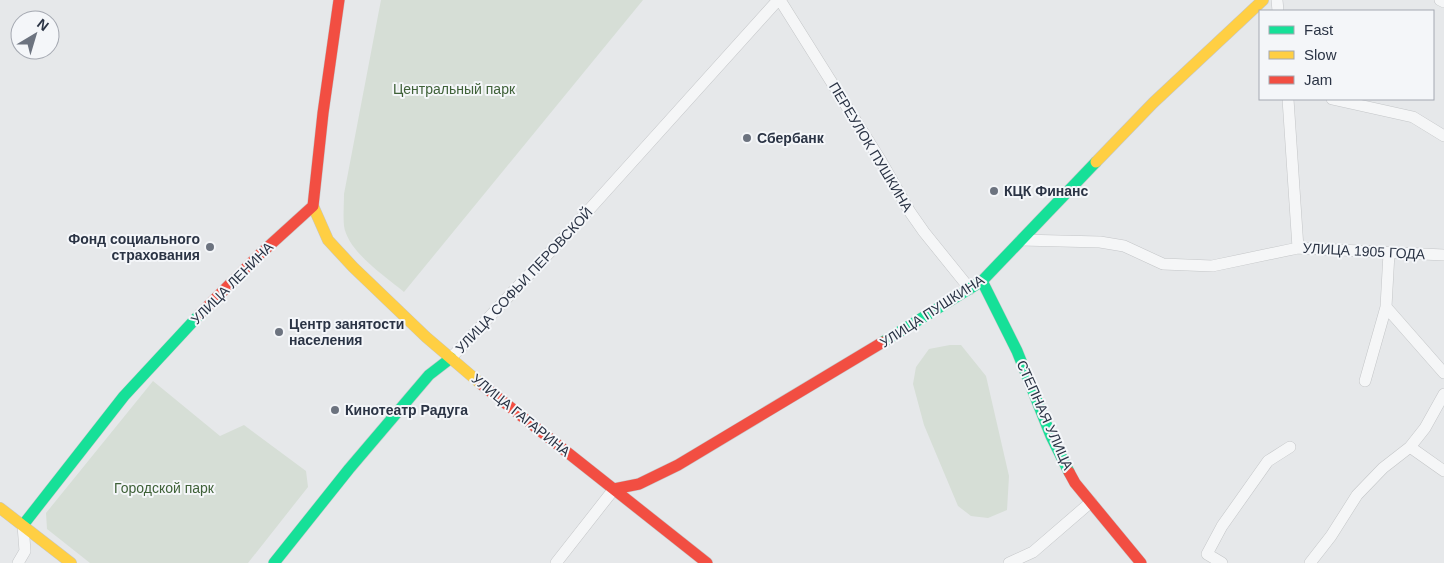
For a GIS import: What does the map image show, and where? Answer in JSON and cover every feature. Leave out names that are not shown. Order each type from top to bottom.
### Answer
[{"type":"main road","points":[[313,206],[323,112],[339,0]]},
{"type":"main road","name":"УЛИЦА ПУШКИНА","points":[[614,489],[639,484],[678,465],[792,398],[982,281],[1153,103],[1263,0]]},
{"type":"main road","name":"УЛИЦА ГАГАРИНА","points":[[313,206],[328,240],[353,267],[426,337],[482,385],[707,563]]},
{"type":"main road","name":"УЛИЦА ЛЕНИНА","points":[[23,525],[124,396],[180,334],[259,255],[313,206]]},
{"type":"main road","name":"СТЕПНАЯ УЛИЦА","points":[[982,281],[1016,351],[1051,436],[1075,483],[1141,563]]},
{"type":"main road","name":"УЛИЦА СОФЬИ ПЕРОВСКОЙ","points":[[274,563],[349,469],[423,382],[451,358]]},
{"type":"main road","points":[[0,508],[71,563]]},
{"type":"street","name":"ПЕРЕУЛОК ПУШКИНА","points":[[779,0],[881,161],[910,212],[970,289]]},
{"type":"street","name":"УЛИЦА СОФЬИ ПЕРОВСКОЙ","points":[[451,358],[578,222],[779,0]]},
{"type":"street","points":[[1440,0],[1444,2]]},
{"type":"street","points":[[1288,100],[1298,248]]},
{"type":"street","points":[[1336,100],[1413,117],[1444,136]]},
{"type":"street","name":"УЛИЦА 1905 ГОДА","points":[[1021,240],[1100,242],[1124,246],[1163,264],[1202,266],[1212,266],[1298,248],[1389,254],[1444,255]]},
{"type":"street","points":[[1365,381],[1386,307],[1389,254]]},
{"type":"street","points":[[1386,307],[1444,373]]},
{"type":"street","points":[[1310,563],[1332,536],[1357,495],[1383,468],[1410,447],[1425,428],[1444,394]]},
{"type":"street","points":[[1222,563],[1207,554],[1222,526],[1268,461],[1290,447]]},
{"type":"street","points":[[1410,447],[1444,470]]},
{"type":"street","points":[[556,563],[614,489]]},
{"type":"street","points":[[1009,563],[1033,552],[1090,502]]},
{"type":"street","points":[[18,563],[25,551],[23,525]]},
{"type":"green space","name":"Центральный парк","points":[[381,0],[643,0],[404,292],[368,263],[352,245],[344,226],[344,194]]},
{"type":"green space","points":[[961,345],[986,376],[1009,476],[1007,510],[988,518],[971,516],[958,506],[924,425],[913,384],[916,367],[929,349]]},
{"type":"green space","name":"Городской парк","points":[[153,381],[220,436],[244,425],[306,471],[308,487],[248,563],[90,563],[47,529],[46,513]]},
{"type":"traffic: fast","points":[[883,342],[982,281],[1096,162]]},
{"type":"traffic: fast","points":[[982,281],[1017,351],[1051,436],[1069,472]]},
{"type":"traffic: fast","points":[[23,525],[124,396],[200,314]]},
{"type":"traffic: fast","points":[[274,563],[349,469],[429,375],[451,358]]},
{"type":"traffic: slow","points":[[1096,162],[1153,103],[1263,0]]},
{"type":"traffic: slow","points":[[313,206],[328,240],[353,267],[426,337],[481,384]]},
{"type":"traffic: slow","points":[[0,508],[71,563]]},
{"type":"traffic: jam","points":[[200,314],[259,255],[313,206],[323,113],[339,0]]},
{"type":"traffic: jam","points":[[614,489],[639,484],[678,465],[883,342]]},
{"type":"traffic: jam","points":[[481,384],[707,563]]},
{"type":"traffic: jam","points":[[1069,472],[1075,483],[1141,563]]},
{"type":"place","name":"Сбербанк","points":[[747,138]]},
{"type":"place","name":"КЦК Финанс","points":[[994,191]]},
{"type":"place","name":"Фонд социального страхования","points":[[210,247]]},
{"type":"place","name":"Центр занятости населения","points":[[279,332]]},
{"type":"place","name":"Кинотеатр Радуга","points":[[335,410]]}]
